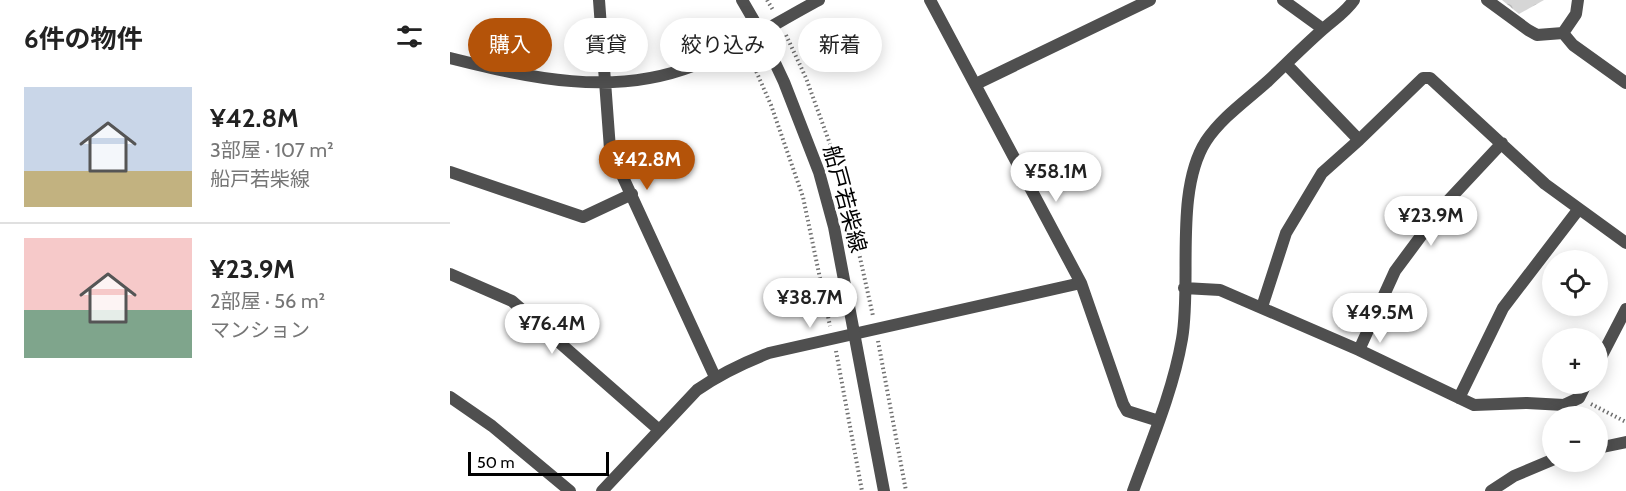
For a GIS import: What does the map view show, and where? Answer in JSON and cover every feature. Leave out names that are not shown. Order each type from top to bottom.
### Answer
[{"type":"street","points":[[599,0],[610,149],[715,377]]},
{"type":"street","name":"船戸若柴線","points":[[742,0],[752,18]]},
{"type":"street","points":[[785,18],[819,0]]},
{"type":"street","points":[[930,0],[1081,283],[1127,411],[1159,421]]},
{"type":"street","points":[[976,84],[1150,0]]},
{"type":"street","points":[[1283,0],[1323,29]]},
{"type":"street","points":[[1133,491],[1159,421],[1182,336],[1188,210],[1197,161],[1206,142],[1221,122],[1323,29],[1347,11],[1354,0]]},
{"type":"street","points":[[1487,0],[1537,35],[1563,33]]},
{"type":"street","points":[[1563,33],[1576,14],[1578,0]]},
{"type":"street","points":[[1563,33],[1573,45],[1626,83]]},
{"type":"street","points":[[450,58],[555,81],[604,84],[654,78],[674,72]]},
{"type":"street","points":[[1286,64],[1359,140]]},
{"type":"street","name":"船戸若柴線","points":[[779,72],[819,172],[834,227],[884,491]]},
{"type":"street","points":[[1262,307],[1286,233],[1322,173],[1423,78],[1430,78],[1545,184],[1626,243]]},
{"type":"street","points":[[1359,350],[1395,271],[1444,206],[1502,143]]},
{"type":"street","points":[[450,172],[583,217],[632,194]]},
{"type":"street","points":[[1459,398],[1503,308],[1578,210]]},
{"type":"street","points":[[450,274],[512,301],[658,429]]},
{"type":"street","points":[[602,491],[697,390],[715,377],[769,353],[1081,283]]},
{"type":"street","points":[[1184,288],[1220,290],[1359,350],[1474,405],[1527,402],[1564,405],[1579,398],[1581,394]]},
{"type":"street","points":[[1608,344],[1626,309]]},
{"type":"street","points":[[450,397],[492,426],[570,491]]},
{"type":"street","points":[[1608,446],[1626,442]]},
{"type":"street","points":[[1491,491],[1514,476],[1542,464]]},
{"type":"path","points":[[757,72],[771,105],[803,197],[834,340],[862,491]]},
{"type":"path","points":[[1579,398],[1626,422]]},
{"type":"green space","points":[[1502,0],[1544,0],[1519,14]]}]
